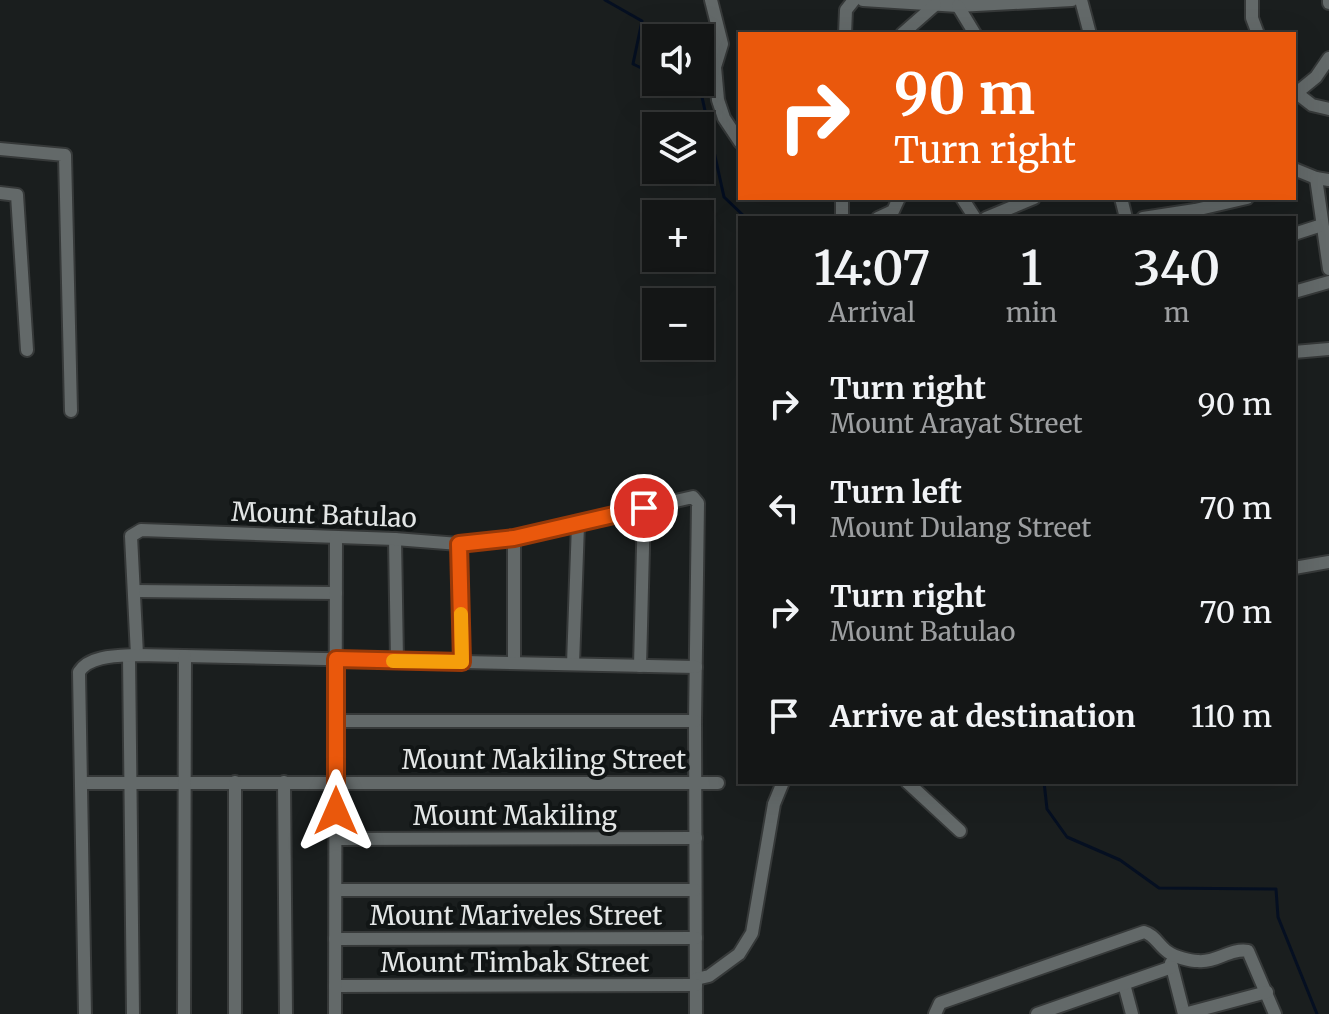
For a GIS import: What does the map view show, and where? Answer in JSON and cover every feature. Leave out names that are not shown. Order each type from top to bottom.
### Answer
[{"type":"street","points":[[711,0],[722,44],[715,67],[718,100],[724,118],[738,139]]},
{"type":"street","points":[[845,32],[846,10],[854,0]]},
{"type":"street","points":[[863,0],[958,6],[1072,0]]},
{"type":"street","points":[[1081,0],[1089,32]]},
{"type":"street","points":[[1252,0],[1252,18],[1257,32]]},
{"type":"street","points":[[907,32],[935,5]]},
{"type":"street","points":[[958,6],[974,32]]},
{"type":"street","points":[[1296,92],[1316,77],[1329,58]]},
{"type":"street","points":[[1296,94],[1312,105],[1329,109]]},
{"type":"street","points":[[0,149],[65,155],[71,411]]},
{"type":"street","points":[[1296,170],[1323,179],[1322,225],[1329,269]]},
{"type":"street","points":[[0,193],[17,195],[27,350]]},
{"type":"street","points":[[882,216],[893,211],[898,200]]},
{"type":"street","points":[[991,216],[1029,200]]},
{"type":"street","points":[[1156,216],[1238,200]]},
{"type":"street","points":[[1296,233],[1322,225]]},
{"type":"street","points":[[1296,291],[1329,282]]},
{"type":"street","points":[[1296,352],[1329,349]]},
{"type":"street","name":"Mount Batulao","points":[[135,591],[131,536],[141,530],[459,544],[514,538],[693,497],[698,503],[696,667]]},
{"type":"street","points":[[640,666],[644,508]]},
{"type":"street","points":[[573,664],[578,524]]},
{"type":"street","points":[[335,1014],[336,537]]},
{"type":"street","points":[[514,538],[514,663]]},
{"type":"street","points":[[395,539],[397,661]]},
{"type":"street","points":[[459,544],[462,662]]},
{"type":"street","points":[[1296,568],[1329,562]]},
{"type":"street","points":[[133,1014],[131,782],[135,591],[336,593]]},
{"type":"street","points":[[85,1014],[79,672],[91,661],[133,655],[696,667],[696,1014]]},
{"type":"street","points":[[184,1014],[185,656]]},
{"type":"street","points":[[336,721],[695,721]]},
{"type":"street","points":[[235,782],[235,1014]]},
{"type":"street","points":[[284,782],[286,1014]]},
{"type":"street","name":"Mount Makiling Street","points":[[82,783],[718,783]]},
{"type":"street","points":[[696,982],[739,954],[752,933],[774,804],[782,784]]},
{"type":"street","points":[[909,784],[960,831]]},
{"type":"street","name":"Mount Makiling","points":[[336,839],[696,838]]},
{"type":"street","points":[[336,890],[695,890]]},
{"type":"street","points":[[935,1014],[940,1003],[1144,932],[1152,935],[1168,952],[1184,1014],[1267,992]]},
{"type":"street","name":"Mount Mariveles Street","points":[[335,939],[696,938]]},
{"type":"street","points":[[1168,952],[1200,962],[1237,951],[1248,951],[1275,1014]]},
{"type":"street","points":[[1037,1014],[1172,967]]},
{"type":"street","name":"Mount Timbak Street","points":[[335,986],[696,982]]},
{"type":"street","points":[[1124,984],[1132,1014]]},
{"type":"street","points":[[1081,999],[1085,1014]]},
{"type":"waterway","points":[[605,0],[642,21],[633,64],[642,68]]},
{"type":"waterway","points":[[700,96],[724,197],[744,216]]},
{"type":"waterway","points":[[1044,784],[1047,809],[1067,837],[1120,860],[1159,888],[1276,889],[1278,917],[1317,1014]]},
{"type":"slow traffic","points":[[393,661],[462,662],[461,614]]},
{"type":"route","points":[[336,811],[336,659],[462,662],[459,544],[514,538],[644,508]]}]
